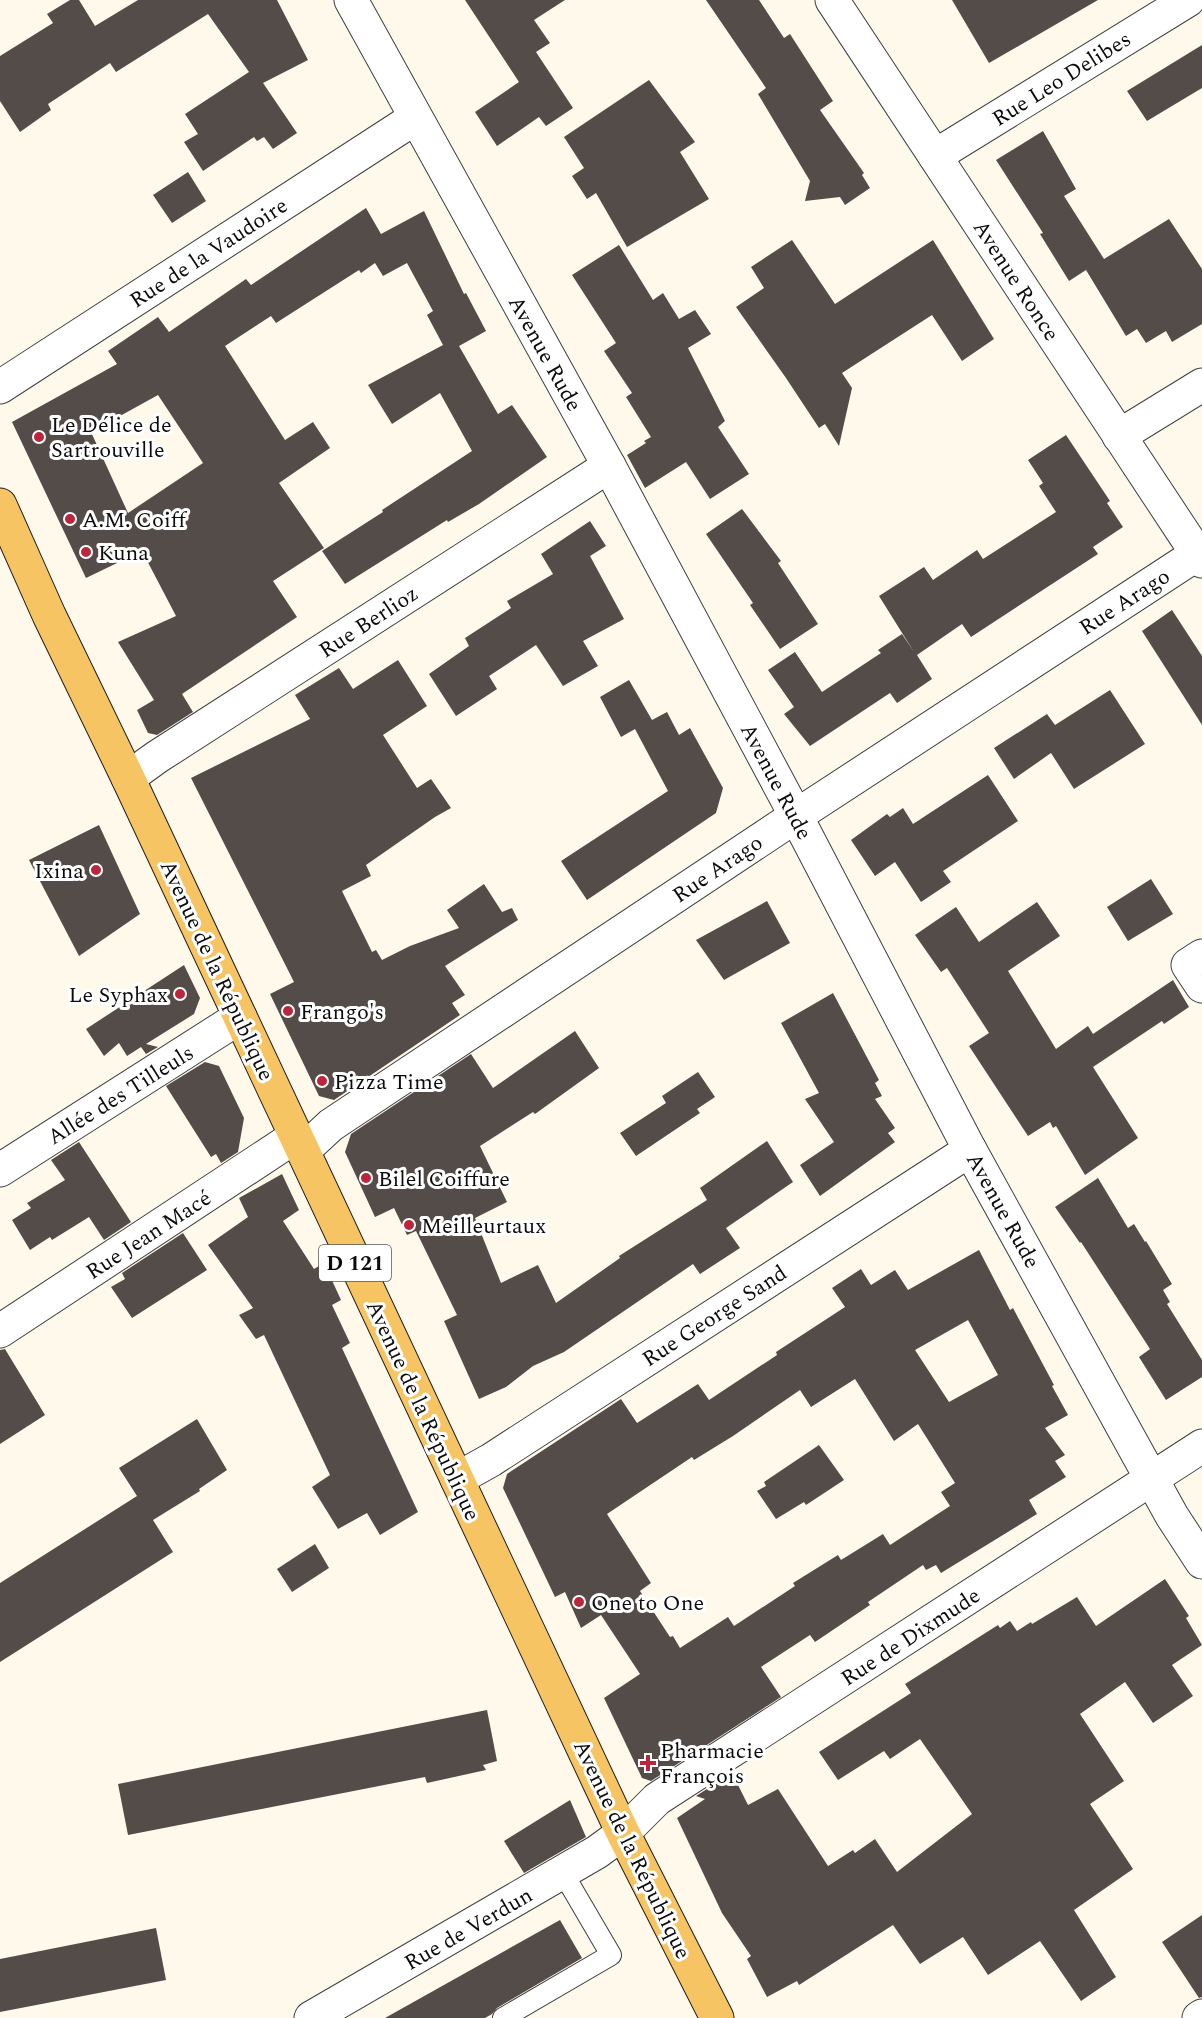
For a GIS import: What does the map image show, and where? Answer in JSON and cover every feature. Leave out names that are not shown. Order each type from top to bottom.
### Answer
[{"type":"main road","name":"Avenue de la République","points":[[0,505],[49,615],[128,778],[623,1833],[717,2018]]},
{"type":"street","name":"Avenue Rude","points":[[351,0],[609,466],[796,816],[970,1150],[1172,1516],[1202,1562]]},
{"type":"street","name":"Avenue Ronce","points":[[832,0],[1200,557]]},
{"type":"street","name":"Rue Leo Delibes","points":[[935,156],[1188,0]]},
{"type":"street","name":"Rue de la Vaudoire","points":[[0,387],[415,118]]},
{"type":"street","points":[[1119,436],[1202,385]]},
{"type":"street","name":"Rue Berlioz","points":[[128,778],[157,757],[609,466]]},
{"type":"street","name":"Rue Arago","points":[[300,1144],[796,816],[1200,557]]},
{"type":"street","points":[[1202,956],[1188,965],[1202,986]]},
{"type":"street","name":"Allée des Tilleuls","points":[[0,1170],[240,1017]]},
{"type":"street","name":"Rue Jean Macé","points":[[0,1331],[300,1144]]},
{"type":"street","name":"Rue George Sand","points":[[457,1479],[491,1460],[970,1150]]},
{"type":"street","name":"Rue de Dixmude","points":[[623,1833],[657,1799],[1202,1446]]},
{"type":"street","name":"Rue de Verdun","points":[[311,2018],[563,1873],[623,1833]]},
{"type":"lane","points":[[503,2018],[611,1955],[563,1873]]},
{"type":"building","points":[[70,0],[79,0],[95,26],[138,0],[277,0],[308,60],[263,83],[297,133],[273,149],[264,137],[257,141],[254,137],[203,171],[184,142],[198,134],[185,114],[249,72],[208,14],[116,72],[110,63],[48,104],[51,110],[20,132],[0,101],[0,56],[53,23],[47,14]]},
{"type":"building","points":[[465,0],[565,0],[534,20],[550,43],[536,52],[573,108],[546,126],[539,117],[497,146],[475,112],[519,82]]},
{"type":"building","points":[[706,0],[759,0],[784,38],[790,34],[833,101],[820,110],[864,173],[862,175],[870,188],[845,205],[840,197],[805,201],[810,181],[758,94],[766,88]]},
{"type":"building","points":[[952,0],[1098,0],[989,63]]},
{"type":"building","points":[[1202,45],[1202,88],[1147,121],[1127,91]]},
{"type":"building","points":[[649,80],[695,142],[680,152],[709,199],[627,247],[596,193],[587,199],[572,176],[584,168],[564,137]]},
{"type":"building","points":[[1043,131],[1076,189],[1064,196],[1104,259],[1169,219],[1202,269],[1202,324],[1172,342],[1166,331],[1146,343],[1137,329],[1126,336],[1086,270],[1069,281],[1040,234],[1043,233],[996,160]]},
{"type":"building","points":[[188,172],[206,201],[172,223],[153,195]]},
{"type":"building","points":[[366,208],[381,234],[424,211],[464,294],[466,293],[486,331],[459,346],[498,414],[512,405],[547,457],[479,504],[448,522],[447,520],[345,584],[322,551],[472,451],[440,393],[392,424],[368,385],[443,345],[427,315],[433,311],[407,263],[383,276],[375,263],[361,273],[359,270],[276,323],[271,316],[225,346],[285,440],[313,422],[330,448],[279,483],[324,548],[273,581],[297,617],[182,694],[193,712],[157,735],[148,733],[137,710],[154,700],[118,642],[176,616],[142,551],[86,578],[12,422],[117,364],[108,351],[158,317],[169,332],[246,279],[251,285]],"holes":[[[158,395],[203,463],[128,513],[91,432]]]},
{"type":"building","points":[[792,240],[835,304],[933,240],[994,339],[962,361],[932,315],[842,373],[852,388],[839,446],[825,424],[819,428],[736,307],[764,288],[751,267]]},
{"type":"building","points":[[619,245],[653,300],[663,293],[679,319],[695,310],[711,334],[688,348],[725,421],[718,427],[749,474],[710,499],[686,462],[645,488],[627,455],[651,437],[626,397],[632,393],[604,351],[616,343],[572,275]]},
{"type":"building","points":[[1066,435],[1110,501],[1107,503],[1123,527],[1093,547],[1098,554],[971,637],[962,624],[917,655],[932,679],[897,703],[890,693],[810,746],[784,714],[794,707],[768,670],[795,652],[822,692],[881,653],[878,650],[902,634],[914,652],[879,596],[924,567],[933,580],[977,550],[983,559],[1056,512],[1039,486],[1043,483],[1028,460]]},
{"type":"building","points":[[742,509],[781,561],[778,563],[818,624],[780,649],[750,605],[753,603],[706,534]]},
{"type":"building","points":[[590,521],[606,546],[590,556],[624,619],[583,641],[598,666],[563,686],[536,645],[489,676],[497,689],[456,716],[429,674],[469,646],[465,638],[511,608],[507,601],[553,574],[541,554]]},
{"type":"building","points":[[1172,610],[1202,656],[1202,725],[1142,631]]},
{"type":"building","points":[[398,660],[427,706],[383,735],[417,788],[431,779],[451,808],[366,865],[371,876],[342,891],[372,952],[376,950],[382,960],[410,946],[459,928],[447,910],[484,884],[502,912],[512,908],[518,920],[445,966],[465,995],[452,1003],[460,1015],[334,1100],[319,1096],[270,994],[294,982],[191,778],[310,719],[295,695],[339,668],[353,689]]},
{"type":"building","points":[[629,680],[652,720],[667,712],[679,735],[690,728],[723,788],[716,813],[587,900],[561,861],[668,791],[635,729],[621,737],[600,697]]},
{"type":"building","points":[[1110,690],[1145,744],[1074,789],[1051,753],[1014,779],[994,748],[1047,714],[1055,725]]},
{"type":"building","points":[[988,775],[1018,821],[943,871],[951,882],[921,902],[895,862],[875,876],[851,840],[887,814],[890,817],[903,808],[913,824]]},
{"type":"building","points":[[99,825],[140,914],[79,956],[29,860]]},
{"type":"building","points":[[1151,879],[1173,914],[1128,941],[1107,907]]},
{"type":"building","points":[[767,901],[790,943],[724,980],[696,940]]},
{"type":"building","points":[[1037,902],[1060,936],[1008,971],[1056,1049],[1088,1026],[1093,1034],[1173,980],[1189,1007],[1164,1024],[1162,1021],[1093,1067],[1138,1138],[1085,1175],[1056,1126],[1053,1128],[1050,1122],[1028,1136],[969,1046],[989,1033],[947,968],[941,972],[915,935],[956,907],[979,942]]},
{"type":"building","points":[[184,965],[200,998],[194,1014],[146,1044],[158,1047],[146,1054],[141,1047],[127,1056],[119,1043],[104,1056],[86,1029]]},
{"type":"building","points":[[833,993],[879,1080],[875,1083],[882,1096],[875,1099],[895,1128],[888,1133],[895,1142],[820,1196],[800,1165],[834,1142],[805,1099],[819,1093],[781,1023]]},
{"type":"building","points":[[575,1031],[599,1068],[535,1114],[533,1112],[480,1146],[507,1202],[475,1218],[501,1283],[538,1265],[556,1303],[620,1258],[619,1256],[707,1200],[700,1188],[767,1141],[793,1182],[726,1228],[740,1248],[700,1274],[693,1264],[564,1352],[533,1366],[506,1387],[479,1399],[444,1321],[457,1315],[416,1231],[407,1235],[394,1208],[375,1217],[345,1152],[351,1134],[471,1054],[493,1088]]},
{"type":"building","points":[[205,1062],[219,1066],[244,1118],[238,1152],[221,1163],[216,1154],[211,1157],[166,1086]]},
{"type":"building","points":[[698,1072],[715,1097],[697,1109],[700,1113],[636,1156],[620,1133],[666,1103],[662,1096]]},
{"type":"building","points":[[79,1142],[131,1222],[104,1240],[89,1217],[52,1240],[50,1237],[30,1250],[12,1220],[31,1208],[27,1203],[65,1180],[51,1160]]},
{"type":"building","points":[[282,1174],[299,1210],[283,1221],[314,1269],[324,1263],[341,1300],[332,1305],[350,1343],[342,1348],[418,1512],[380,1535],[367,1513],[338,1529],[312,1487],[330,1475],[264,1335],[256,1339],[239,1315],[253,1308],[208,1245],[248,1217],[239,1198]]},
{"type":"building","points":[[1098,1178],[1128,1228],[1134,1224],[1172,1284],[1163,1290],[1170,1302],[1167,1304],[1202,1360],[1202,1377],[1166,1400],[1139,1357],[1150,1349],[1081,1242],[1055,1207]]},
{"type":"building","points":[[183,1233],[207,1270],[132,1318],[111,1287],[125,1279],[122,1273]]},
{"type":"building","points":[[979,1250],[1010,1310],[1013,1308],[1068,1415],[1045,1428],[1065,1455],[1055,1461],[1066,1477],[1029,1500],[1037,1514],[941,1573],[936,1565],[926,1570],[923,1565],[868,1602],[870,1605],[815,1642],[810,1635],[761,1667],[781,1697],[651,1781],[642,1778],[604,1698],[640,1674],[601,1615],[581,1628],[565,1592],[555,1597],[503,1488],[507,1474],[621,1399],[637,1423],[698,1384],[709,1400],[777,1355],[776,1352],[845,1307],[832,1288],[861,1269],[871,1285],[895,1270],[908,1290]],"holes":[[[968,1320],[998,1375],[949,1402],[915,1350]],[[855,1379],[894,1441],[918,1424],[955,1483],[941,1492],[950,1506],[890,1545],[883,1534],[841,1560],[838,1555],[793,1583],[795,1586],[734,1626],[728,1617],[680,1648],[673,1636],[670,1637],[640,1591],[651,1583],[607,1514],[692,1457],[694,1460],[733,1436],[800,1390],[811,1407]]]},
{"type":"building","points":[[5,1349],[45,1415],[0,1444],[0,1350]]},
{"type":"building","points":[[197,1419],[227,1470],[199,1489],[200,1491],[153,1520],[173,1552],[0,1662],[0,1583],[137,1496],[119,1468]]},
{"type":"building","points":[[819,1445],[844,1480],[806,1505],[804,1502],[776,1519],[757,1491],[766,1486],[764,1482]]},
{"type":"building","points":[[315,1544],[329,1568],[292,1592],[277,1569]]},
{"type":"building","points":[[1165,1579],[1189,1616],[1186,1618],[1202,1645],[1172,1665],[1193,1696],[1153,1723],[1125,1682],[1080,1714],[1124,1781],[1090,1804],[1133,1869],[1074,1910],[1116,1977],[1081,2001],[1040,1941],[988,1975],[963,1937],[920,1964],[893,1925],[799,1985],[797,1981],[767,1997],[747,1959],[751,1956],[722,1913],[677,1818],[705,1799],[696,1796],[732,1773],[748,1805],[778,1789],[828,1866],[853,1850],[855,1853],[875,1839],[897,1872],[972,1814],[920,1739],[890,1759],[884,1751],[838,1780],[819,1752],[911,1693],[905,1684],[998,1625],[1000,1628],[1010,1621],[1017,1631],[1077,1597],[1096,1626]]},
{"type":"building","points":[[487,1710],[497,1761],[483,1765],[486,1770],[427,1783],[425,1777],[128,1835],[118,1784]]},
{"type":"building","points":[[570,1800],[586,1837],[524,1873],[504,1841]]},
{"type":"building","points":[[1202,1915],[1202,1997],[1199,1998],[1162,1942]]},
{"type":"building","points":[[560,1920],[582,1958],[497,2008],[485,2018],[385,2018]]},
{"type":"building","points":[[156,1928],[166,1980],[0,2012],[0,1959]]},
{"type":"place","name":"Le Délice de Sartrouville","points":[[39,437]]},
{"type":"place","name":"A.M. Coiff","points":[[70,519]]},
{"type":"place","name":"Kuna","points":[[86,552]]},
{"type":"place","name":"Ixina","points":[[96,870]]},
{"type":"place","name":"Le Syphax","points":[[180,994]]},
{"type":"place","name":"Frango's","points":[[288,1011]]},
{"type":"place","name":"Pizza Time","points":[[322,1081]]},
{"type":"place","name":"Bilel Coiffure","points":[[366,1178]]},
{"type":"place","name":"Meilleurtaux","points":[[409,1225]]},
{"type":"place","name":"One to One","points":[[579,1602]]},
{"type":"place","name":"Pharmacie François","points":[[648,1763]]}]
